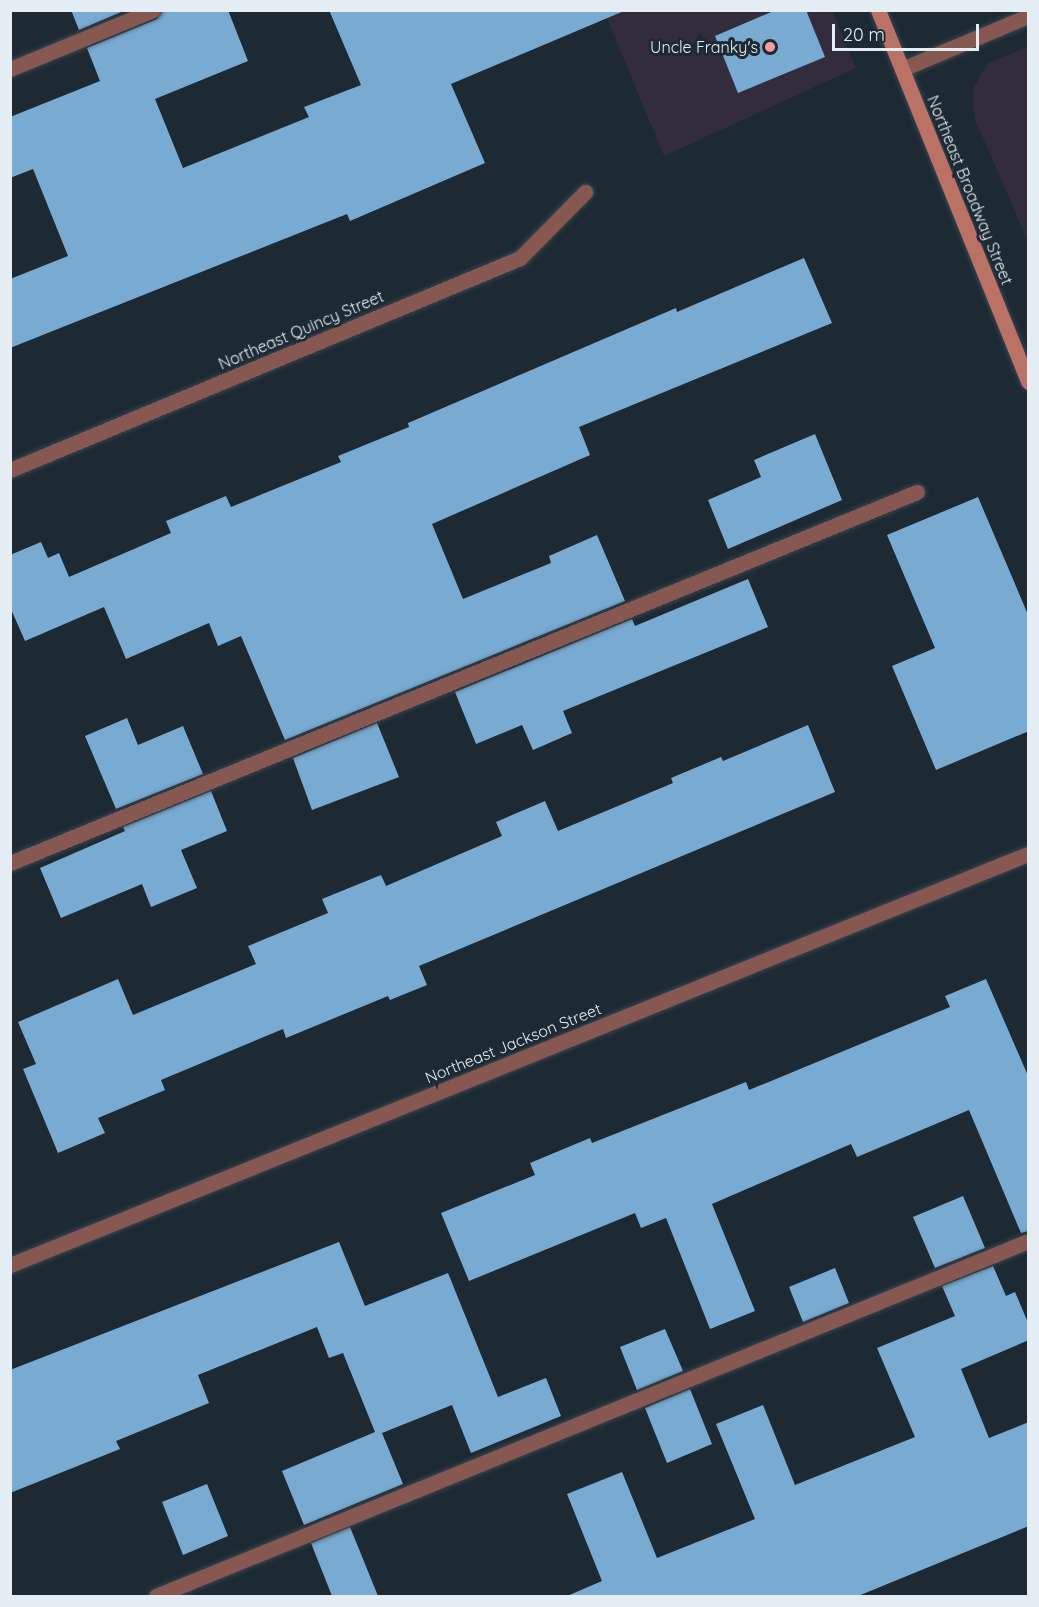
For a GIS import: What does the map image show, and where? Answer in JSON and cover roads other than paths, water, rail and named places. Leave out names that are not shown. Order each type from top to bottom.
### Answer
[{"type":"main road","name":"Northeast Broadway Street","points":[[878,10],[1029,382]]},
{"type":"street","points":[[10,69],[153,10]]},
{"type":"street","points":[[902,69],[1029,16]]},
{"type":"street","name":"Northeast Quincy Street","points":[[10,470],[520,258],[585,192]]},
{"type":"street","points":[[10,862],[916,492]]},
{"type":"street","name":"Northeast Jackson Street","points":[[10,1265],[1029,855]]},
{"type":"street","points":[[156,1596],[1029,1241]]},
{"type":"place","name":"Uncle Franky's","points":[[770,47]]}]
